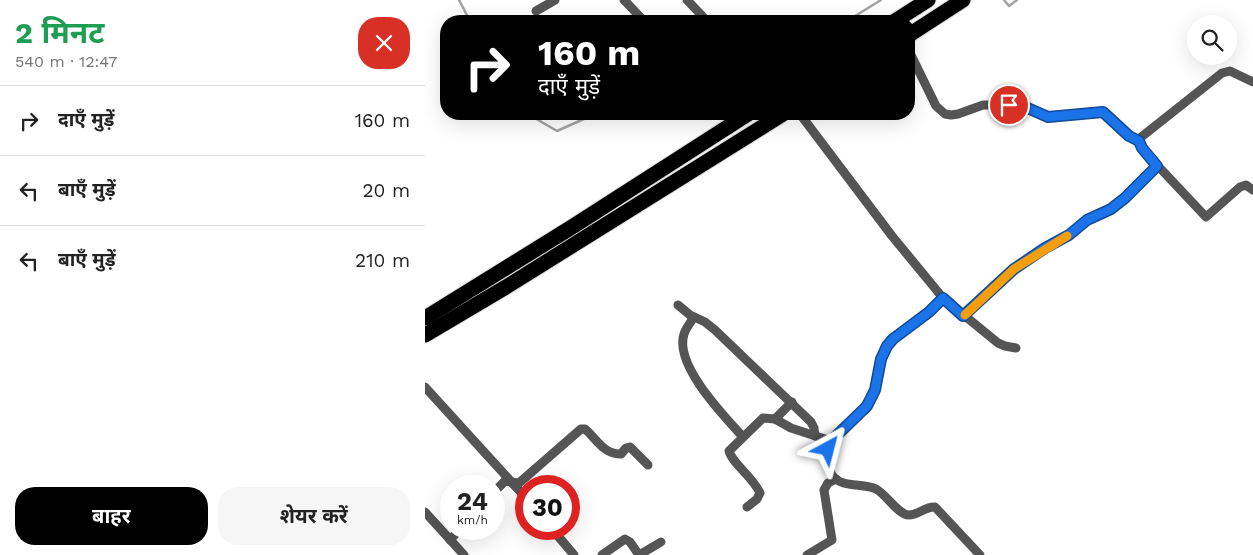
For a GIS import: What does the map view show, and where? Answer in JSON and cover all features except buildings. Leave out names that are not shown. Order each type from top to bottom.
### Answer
[{"type":"highway","points":[[904,15],[928,0]]},
{"type":"highway","points":[[915,31],[963,0]]},
{"type":"highway","points":[[425,318],[557,237],[739,120]]},
{"type":"highway","points":[[425,335],[773,120]]},
{"type":"street","points":[[536,11],[555,0]]},
{"type":"street","points":[[624,0],[638,15]]},
{"type":"street","points":[[687,0],[701,15]]},
{"type":"street","points":[[915,63],[936,106],[945,114],[958,114],[983,105],[1016,104],[1048,117],[1103,112],[1129,136],[1139,141],[1142,148],[1157,166],[1207,217],[1240,188],[1246,185],[1253,190]]},
{"type":"street","points":[[1139,141],[1222,73],[1231,71],[1253,82]]},
{"type":"street","points":[[804,120],[892,236],[943,298],[998,343],[1016,348]]},
{"type":"street","points":[[963,316],[1014,269],[1045,248],[1069,235],[1087,220],[1111,209],[1125,198],[1157,166]]},
{"type":"street","points":[[943,298],[929,312],[893,339],[887,346],[881,359],[875,390],[867,406],[831,441],[828,449],[830,469],[831,475],[841,482],[876,489],[900,511],[908,515],[935,507],[981,555]]},
{"type":"street","points":[[678,306],[715,330],[792,402],[811,422],[815,436]]},
{"type":"street","points":[[694,317],[684,333],[686,358],[704,392],[743,437]]},
{"type":"street","points":[[425,387],[515,484]]},
{"type":"street","points":[[775,420],[792,402]]},
{"type":"street","points":[[747,507],[757,499],[760,493],[746,473],[731,457],[729,451],[763,418],[775,420],[791,428],[831,441]]},
{"type":"street","points":[[505,481],[519,483],[581,429],[587,431],[596,443],[602,447],[619,454],[631,447],[649,465]]},
{"type":"street","points":[[807,555],[832,540],[824,490],[828,483],[836,479]]},
{"type":"street","points":[[427,517],[440,530]]},
{"type":"street","points":[[602,555],[625,539],[630,542],[639,555],[661,542]]},
{"type":"street","points":[[450,540],[464,555]]},
{"type":"street","points":[[561,540],[574,555]]},
{"type":"waterway","points":[[459,0],[467,15]]},
{"type":"waterway","points":[[857,15],[881,0]]},
{"type":"waterway","points":[[1004,0],[1009,6],[1017,0]]},
{"type":"waterway","points":[[538,120],[557,131],[582,120]]},
{"type":"slow traffic","points":[[965,315],[1014,269],[1067,236]]},
{"type":"route","points":[[828,449],[831,441],[867,406],[875,390],[883,353],[893,339],[929,312],[943,298],[963,316],[1014,269],[1045,248],[1069,235],[1087,220],[1111,209],[1125,198],[1157,166],[1139,144],[1139,141],[1129,136],[1106,113],[1048,117],[1023,106],[1009,105]]}]
